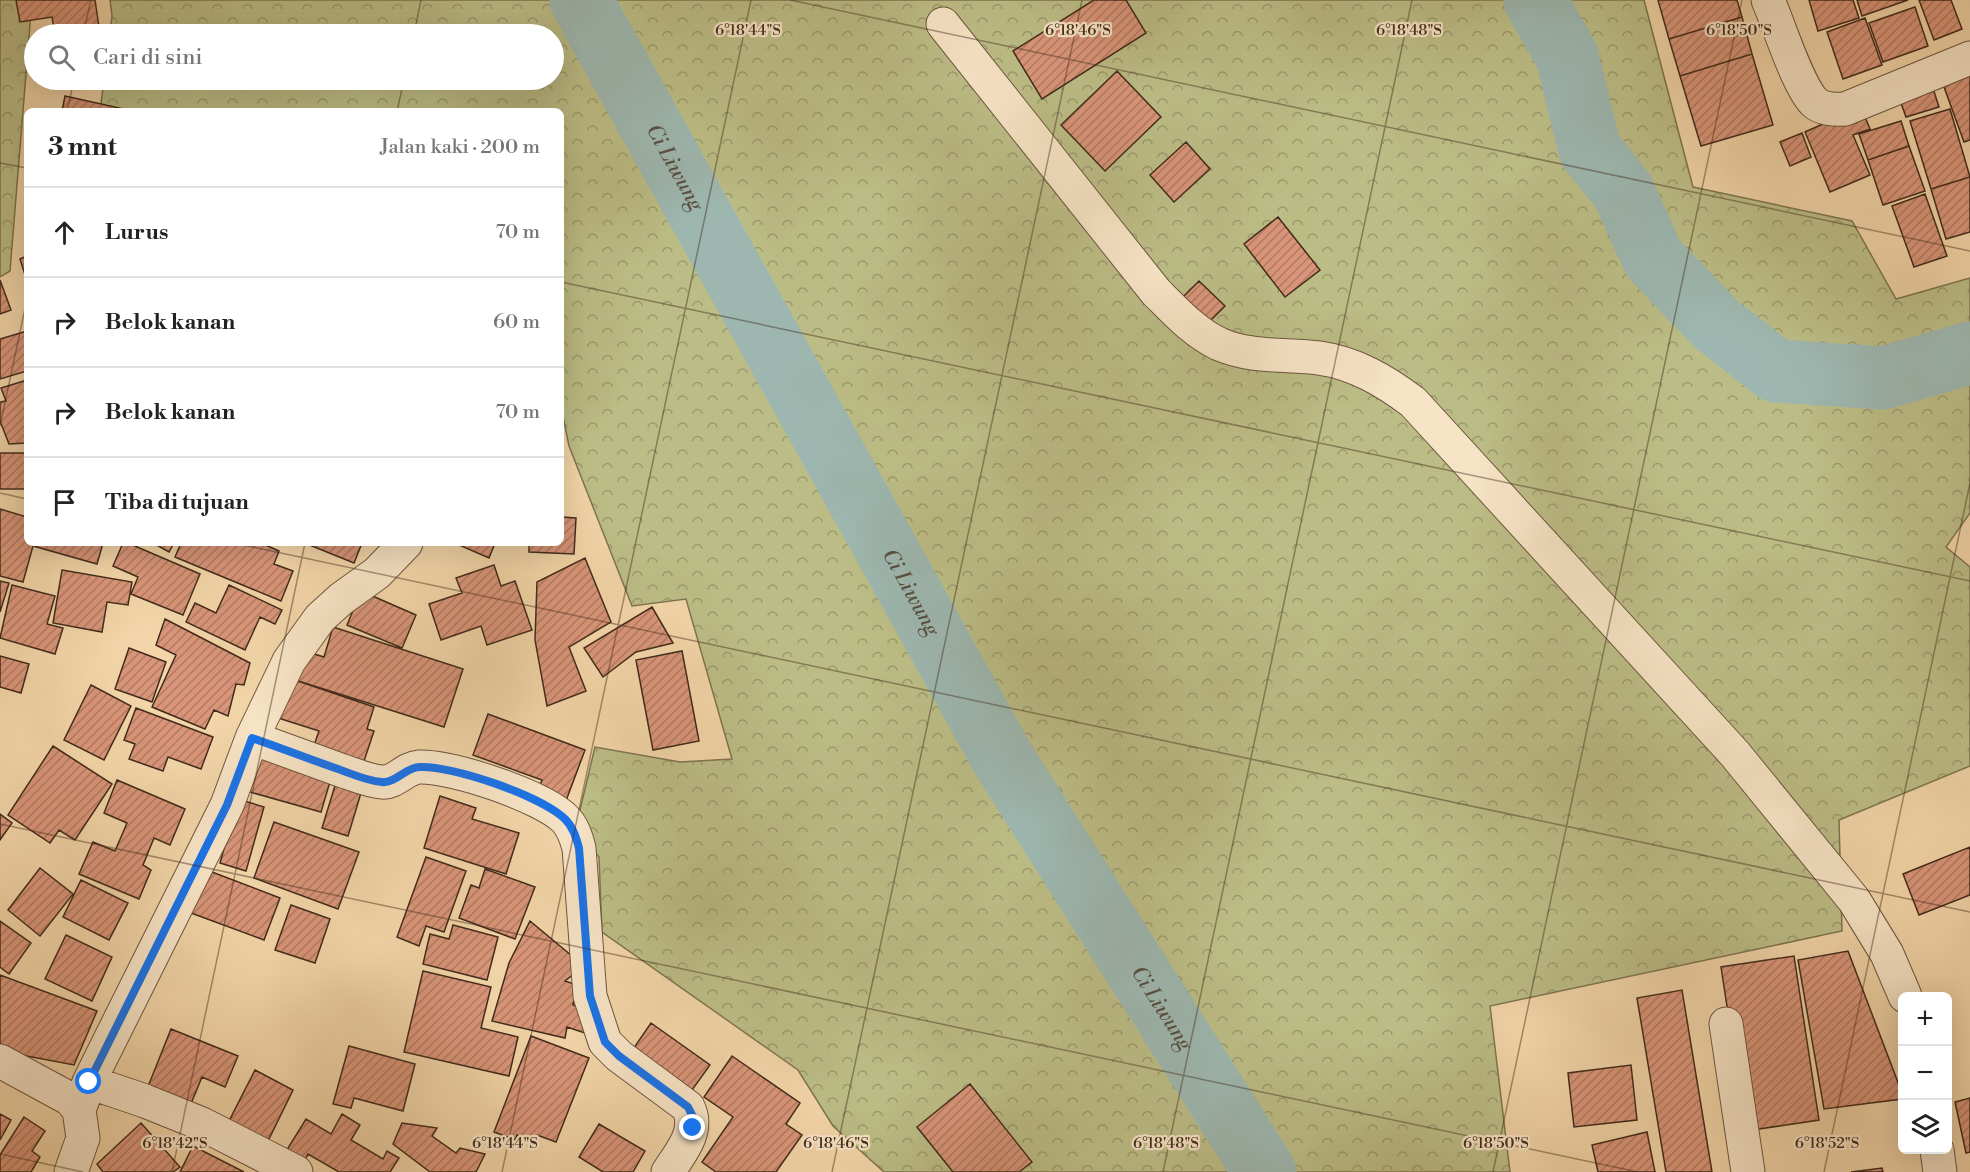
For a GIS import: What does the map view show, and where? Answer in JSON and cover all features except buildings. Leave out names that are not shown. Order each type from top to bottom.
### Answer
[{"type":"street","points":[[1768,0],[1800,78],[1815,103],[1834,110],[1845,109],[1970,58]]},
{"type":"street","points":[[943,24],[1156,292],[1186,322],[1204,336],[1238,350],[1257,354],[1320,358],[1347,364],[1392,386],[1413,402],[1735,754],[1854,900],[1887,954],[1903,992]]},
{"type":"street","points":[[72,1171],[83,1138],[84,1096],[227,805],[252,738],[289,662],[320,618],[341,599],[377,573],[403,546]]},
{"type":"street","points":[[252,738],[382,783],[396,778],[411,768],[431,767],[466,774],[501,786],[544,806],[566,820],[573,830],[579,848],[590,996],[605,1042],[619,1056],[688,1107],[693,1117],[693,1128],[688,1141],[668,1172]]},
{"type":"street","points":[[1726,1024],[1748,1172]]},
{"type":"street","points":[[0,1061],[70,1099],[84,1096],[145,1101],[202,1124],[296,1172]]},
{"type":"street","points":[[1938,1154],[1940,1172]]},
{"type":"green space","points":[[0,0],[32,0],[30,24],[24,24],[25,90],[10,271],[0,277]]},
{"type":"green space","points":[[110,0],[1644,0],[1693,187],[1852,221],[1896,299],[1970,278],[1970,513],[1946,547],[1970,567],[1970,766],[1839,820],[1842,931],[1490,1006],[1510,1172],[884,1172],[833,1126],[798,1070],[602,932],[599,857],[575,831],[595,747],[680,762],[732,759],[686,599],[632,606],[569,446],[564,422],[564,108],[100,108],[103,90],[564,90],[564,24],[111,24]]},
{"type":"waterway","name":"Ci Liwung","points":[[581,0],[1003,759],[1265,1172]]},
{"type":"waterway","points":[[1535,0],[1567,56],[1590,150],[1623,191],[1653,258],[1716,324],[1776,371],[1883,378],[1970,353]]},
{"type":"route","points":[[89,1082],[227,805],[252,738],[382,783],[396,778],[411,768],[431,767],[466,774],[501,786],[556,812],[566,820],[573,830],[579,848],[590,996],[605,1042],[619,1056],[688,1107],[693,1117],[693,1128]]}]
